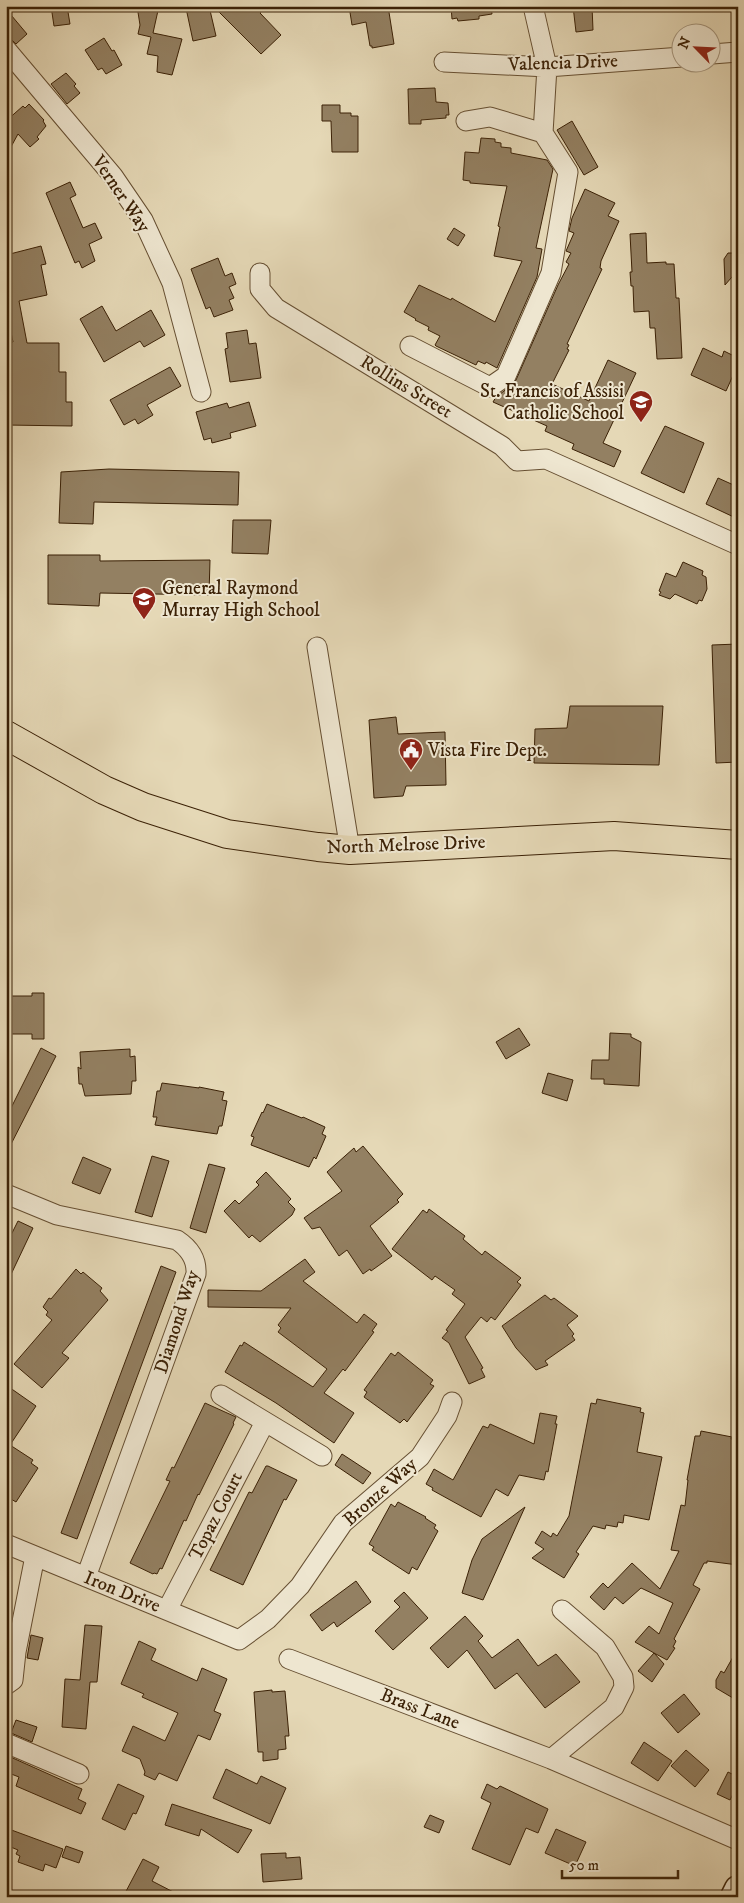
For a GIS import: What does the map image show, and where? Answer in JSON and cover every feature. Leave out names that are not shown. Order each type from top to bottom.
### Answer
[{"type":"main road","name":"North Melrose Drive","points":[[6,735],[104,790],[144,807],[227,834],[350,850],[614,836],[738,845]]},
{"type":"main road","points":[[734,1897],[738,1889]]},
{"type":"street","points":[[410,346],[490,387],[506,376],[551,273],[568,172],[543,133],[547,67],[532,6]]},
{"type":"street","name":"Verner Way","points":[[6,49],[113,176],[143,220],[172,283],[201,392]]},
{"type":"street","points":[[722,53],[738,52]]},
{"type":"street","name":"Valencia Drive","points":[[444,62],[547,67],[672,58]]},
{"type":"street","points":[[466,121],[490,117],[543,133]]},
{"type":"street","name":"Rollins Street","points":[[260,273],[260,289],[276,308],[502,446],[517,461],[546,459],[738,545]]},
{"type":"street","points":[[317,647],[350,850]]},
{"type":"street","name":"Diamond Way","points":[[6,1194],[57,1215],[177,1240],[185,1245],[197,1263],[196,1274],[86,1577]]},
{"type":"street","points":[[221,1396],[322,1456]]},
{"type":"street","name":"Bronze Way","points":[[238,1640],[268,1618],[300,1586],[343,1524],[420,1457],[447,1416],[452,1402]]},
{"type":"street","name":"Topaz Court","points":[[167,1610],[265,1422]]},
{"type":"street","name":"Iron Drive","points":[[6,1544],[238,1640]]},
{"type":"street","points":[[6,1685],[13,1680],[16,1652],[35,1556]]},
{"type":"street","points":[[551,1759],[614,1707],[624,1686],[623,1677],[605,1647],[562,1610]]},
{"type":"street","name":"Brass Lane","points":[[289,1659],[551,1759],[738,1840]]},
{"type":"street","points":[[6,1743],[79,1774]]},
{"type":"building","points":[[51,6],[67,6],[70,24],[54,26]]},
{"type":"building","points":[[137,6],[159,6],[153,33],[182,39],[172,75],[157,72],[158,56],[147,54],[151,37],[138,34],[140,25]]},
{"type":"building","points":[[209,6],[216,36],[193,41],[186,8]]},
{"type":"building","points":[[213,6],[267,6],[260,13],[281,35],[261,54]]},
{"type":"building","points":[[349,6],[388,6],[394,44],[372,48],[366,22],[352,25]]},
{"type":"building","points":[[451,6],[491,6],[492,14],[479,16],[479,19],[458,21],[457,18],[452,19]]},
{"type":"building","points":[[573,6],[592,6],[593,30],[576,32]]},
{"type":"building","points":[[6,9],[27,34],[16,44],[6,34]]},
{"type":"building","points":[[104,38],[112,51],[114,50],[122,65],[106,74],[102,68],[98,70],[85,50]]},
{"type":"building","points":[[66,73],[76,84],[74,86],[80,93],[67,104],[51,84]]},
{"type":"building","points":[[435,88],[436,102],[448,103],[449,115],[446,115],[446,118],[421,120],[421,124],[409,124],[408,89]]},
{"type":"building","points":[[29,104],[44,120],[46,126],[37,137],[39,139],[30,147],[18,134],[6,156],[6,121],[23,106],[25,108]]},
{"type":"building","points":[[322,105],[340,105],[340,113],[351,113],[351,116],[358,116],[358,152],[332,152],[331,121],[322,121]]},
{"type":"building","points":[[572,121],[598,167],[584,175],[557,130]]},
{"type":"building","points":[[481,138],[495,139],[495,142],[501,143],[501,147],[511,148],[511,153],[547,160],[553,169],[536,248],[542,249],[537,277],[497,368],[486,362],[485,364],[478,361],[476,365],[436,346],[440,336],[428,330],[429,327],[404,312],[419,285],[451,300],[452,298],[495,322],[522,261],[494,256],[500,227],[498,226],[507,186],[470,183],[470,181],[463,180],[465,152],[479,153]]},
{"type":"building","points":[[70,182],[76,195],[70,198],[83,228],[95,223],[102,238],[89,244],[95,261],[82,268],[79,261],[75,263],[46,193]]},
{"type":"building","points":[[585,189],[615,203],[608,216],[619,221],[601,261],[600,268],[602,269],[567,344],[569,345],[567,349],[569,350],[552,384],[589,401],[608,360],[636,373],[603,443],[621,451],[614,467],[572,449],[574,444],[545,431],[547,426],[493,402],[496,397],[516,380],[569,264],[566,262],[571,253],[566,251],[574,233],[569,231],[572,218]]},
{"type":"building","points":[[454,228],[465,235],[458,246],[447,239]]},
{"type":"building","points":[[646,233],[647,263],[666,262],[666,264],[674,264],[676,298],[679,298],[682,358],[657,359],[655,328],[650,328],[649,311],[634,312],[633,286],[631,286],[630,272],[632,272],[630,234]]},
{"type":"building","points":[[41,246],[46,264],[41,265],[47,295],[19,301],[27,343],[59,343],[59,372],[66,372],[66,402],[72,402],[72,426],[6,425],[6,402],[10,402],[10,366],[6,366],[6,342],[13,342],[6,302],[6,255]]},
{"type":"building","points":[[728,253],[738,253],[738,270],[725,285],[724,259]]},
{"type":"building","points":[[218,258],[225,276],[232,273],[236,284],[229,287],[234,298],[229,300],[233,310],[214,317],[210,307],[206,309],[191,269]]},
{"type":"building","points":[[102,306],[116,331],[151,310],[165,335],[144,347],[140,341],[104,362],[80,319]]},
{"type":"building","points":[[247,330],[249,344],[256,343],[261,378],[230,382],[225,349],[228,348],[226,333]]},
{"type":"building","points":[[703,348],[722,357],[724,351],[738,358],[733,370],[735,371],[726,391],[691,375]]},
{"type":"building","points":[[170,367],[181,386],[147,405],[153,415],[138,424],[135,419],[124,425],[110,400]]},
{"type":"building","points":[[249,402],[256,426],[230,433],[231,438],[212,443],[211,438],[204,440],[196,412],[227,403],[229,408]]},
{"type":"building","points":[[665,426],[704,443],[684,493],[641,473]]},
{"type":"building","points":[[109,469],[239,472],[238,505],[94,502],[93,524],[59,523],[61,472]]},
{"type":"building","points":[[718,478],[738,487],[738,519],[706,504]]},
{"type":"building","points":[[233,520],[271,520],[268,554],[232,553]]},
{"type":"building","points":[[48,555],[100,555],[100,561],[210,560],[209,595],[100,593],[99,606],[48,604]]},
{"type":"building","points":[[683,562],[703,571],[702,575],[706,577],[707,589],[702,601],[699,600],[697,604],[675,594],[670,599],[659,595],[666,573],[676,577]]},
{"type":"building","points":[[738,644],[738,762],[716,763],[712,645]]},
{"type":"building","points":[[570,706],[663,706],[659,765],[534,763],[535,729],[567,728]]},
{"type":"building","points":[[396,717],[398,734],[445,732],[446,785],[406,786],[403,796],[374,798],[369,720]]},
{"type":"building","points":[[32,993],[44,993],[44,1039],[32,1039],[32,1034],[6,1034],[6,996],[32,996]]},
{"type":"building","points":[[519,1028],[530,1045],[506,1059],[496,1042]]},
{"type":"building","points":[[610,1033],[631,1034],[631,1037],[641,1042],[639,1086],[604,1084],[604,1079],[591,1079],[592,1060],[609,1060]]},
{"type":"building","points":[[41,1048],[56,1056],[6,1154],[6,1118]]},
{"type":"building","points":[[130,1049],[130,1057],[135,1056],[136,1081],[132,1081],[131,1094],[85,1096],[82,1084],[79,1084],[78,1067],[81,1069],[80,1052]]},
{"type":"building","points":[[548,1073],[573,1080],[567,1101],[542,1093]]},
{"type":"building","points":[[162,1083],[224,1092],[222,1100],[227,1101],[222,1126],[219,1126],[217,1134],[155,1125],[157,1117],[153,1117],[157,1091],[160,1091]]},
{"type":"building","points":[[267,1104],[325,1127],[322,1134],[326,1136],[316,1159],[314,1157],[309,1167],[251,1145],[254,1137],[251,1136]]},
{"type":"building","points":[[363,1146],[403,1194],[397,1200],[399,1202],[370,1226],[392,1256],[371,1271],[370,1269],[363,1274],[347,1250],[339,1256],[320,1227],[312,1229],[304,1218],[342,1191],[327,1172],[354,1148],[356,1152]]},
{"type":"building","points":[[152,1156],[169,1161],[152,1217],[135,1212]]},
{"type":"building","points":[[83,1157],[111,1169],[100,1194],[72,1183]]},
{"type":"building","points":[[209,1164],[225,1168],[206,1233],[190,1228]]},
{"type":"building","points":[[266,1172],[291,1199],[288,1202],[295,1209],[292,1215],[260,1242],[252,1235],[249,1238],[224,1211],[235,1200],[239,1204],[259,1185],[256,1182]]},
{"type":"building","points":[[429,1209],[465,1236],[463,1239],[482,1255],[485,1251],[521,1278],[517,1282],[521,1285],[495,1320],[491,1317],[487,1322],[481,1317],[465,1337],[483,1368],[481,1369],[485,1377],[469,1384],[449,1343],[442,1338],[465,1304],[452,1294],[455,1290],[435,1276],[432,1280],[392,1249],[423,1210],[427,1213]]},
{"type":"building","points":[[18,1221],[33,1228],[6,1285],[6,1245]]},
{"type":"building","points":[[305,1259],[315,1272],[303,1281],[357,1323],[364,1314],[377,1324],[372,1331],[374,1332],[345,1371],[343,1369],[324,1393],[354,1413],[334,1443],[276,1403],[225,1372],[240,1345],[242,1346],[244,1342],[313,1387],[327,1369],[278,1332],[281,1328],[278,1325],[291,1308],[208,1307],[208,1290],[261,1291]]},
{"type":"building","points":[[161,1266],[176,1272],[77,1539],[61,1533]]},
{"type":"building","points":[[76,1269],[81,1274],[83,1272],[102,1288],[100,1291],[108,1300],[62,1353],[69,1358],[42,1388],[14,1364],[52,1320],[46,1315],[48,1312],[43,1307]]},
{"type":"building","points":[[545,1295],[551,1300],[554,1298],[578,1316],[567,1325],[574,1334],[572,1336],[575,1340],[545,1361],[548,1365],[536,1370],[516,1348],[502,1326]]},
{"type":"building","points":[[398,1352],[433,1380],[430,1384],[434,1386],[407,1422],[404,1419],[400,1423],[364,1397],[367,1392],[364,1390],[391,1353],[395,1356]]},
{"type":"building","points":[[6,1385],[36,1406],[10,1445],[33,1460],[31,1463],[38,1468],[16,1502],[6,1496]]},
{"type":"building","points":[[597,1399],[641,1408],[640,1412],[644,1413],[637,1452],[662,1457],[649,1520],[624,1515],[623,1523],[618,1522],[617,1527],[606,1525],[605,1529],[593,1526],[576,1552],[579,1554],[564,1578],[532,1558],[544,1549],[535,1543],[542,1531],[551,1537],[553,1533],[557,1536],[569,1516],[591,1403],[596,1404]]},
{"type":"building","points":[[205,1403],[236,1417],[234,1424],[186,1521],[184,1520],[162,1569],[160,1568],[157,1574],[153,1574],[130,1563],[170,1481],[166,1480],[172,1467],[174,1468]]},
{"type":"building","points":[[540,1413],[557,1416],[548,1472],[546,1471],[544,1480],[519,1475],[508,1496],[496,1489],[481,1517],[432,1490],[433,1488],[426,1484],[434,1469],[453,1480],[483,1426],[488,1428],[490,1424],[534,1444]]},
{"type":"building","points":[[701,1431],[732,1437],[731,1439],[738,1440],[738,1565],[707,1561],[707,1563],[704,1563],[693,1585],[700,1589],[674,1639],[676,1641],[673,1647],[675,1648],[667,1660],[635,1642],[649,1626],[659,1634],[673,1603],[641,1588],[623,1604],[615,1597],[604,1610],[590,1597],[603,1583],[608,1588],[632,1563],[660,1589],[679,1551],[671,1550],[681,1505],[685,1506],[687,1480],[695,1436],[700,1436]]},
{"type":"building","points":[[342,1454],[371,1473],[363,1484],[335,1465]]},
{"type":"building","points":[[266,1466],[297,1480],[286,1500],[284,1499],[243,1585],[210,1570],[249,1492],[252,1493]]},
{"type":"building","points":[[398,1502],[426,1517],[436,1525],[434,1528],[438,1531],[417,1570],[412,1567],[409,1574],[372,1550],[374,1547],[369,1544],[391,1504],[395,1507]]},
{"type":"building","points":[[525,1507],[483,1600],[462,1593],[472,1560],[482,1539]]},
{"type":"building","points":[[356,1581],[371,1602],[337,1627],[334,1622],[322,1631],[310,1615]]},
{"type":"building","points":[[404,1592],[428,1618],[393,1650],[375,1631],[400,1607],[394,1601]]},
{"type":"building","points":[[465,1616],[483,1636],[478,1641],[492,1658],[518,1639],[538,1666],[556,1654],[580,1682],[545,1708],[517,1673],[495,1689],[467,1650],[448,1668],[430,1648]]},
{"type":"building","points":[[85,1625],[102,1626],[97,1682],[90,1682],[86,1729],[62,1727],[65,1679],[80,1680]]},
{"type":"building","points":[[31,1635],[43,1638],[38,1660],[27,1658]]},
{"type":"building","points":[[139,1641],[156,1649],[151,1660],[197,1681],[202,1668],[227,1679],[214,1711],[221,1714],[210,1740],[198,1735],[177,1781],[159,1773],[155,1780],[144,1775],[145,1772],[140,1759],[122,1751],[133,1726],[165,1741],[178,1713],[142,1697],[144,1694],[121,1684]]},
{"type":"building","points":[[738,1648],[738,1701],[716,1688],[716,1680],[721,1671],[724,1673]]},
{"type":"building","points":[[654,1653],[664,1664],[652,1682],[638,1671]]},
{"type":"building","points":[[272,1690],[272,1692],[285,1691],[289,1736],[285,1736],[286,1749],[278,1750],[278,1759],[263,1761],[263,1752],[258,1752],[254,1692]]},
{"type":"building","points":[[684,1694],[700,1714],[678,1733],[661,1713]]},
{"type":"building","points":[[16,1720],[37,1727],[32,1742],[11,1733]]},
{"type":"building","points":[[644,1742],[672,1761],[658,1781],[631,1763]]},
{"type":"building","points":[[686,1750],[709,1770],[695,1787],[671,1766]]},
{"type":"building","points":[[6,1755],[82,1789],[78,1799],[86,1803],[81,1814],[16,1786],[19,1777],[6,1772]]},
{"type":"building","points":[[226,1769],[257,1784],[261,1776],[286,1788],[270,1824],[213,1798]]},
{"type":"building","points":[[728,1772],[738,1777],[738,1784],[730,1800],[717,1794]]},
{"type":"building","points":[[118,1784],[144,1796],[136,1814],[133,1813],[125,1830],[102,1819]]},
{"type":"building","points":[[487,1784],[497,1789],[500,1786],[548,1809],[538,1833],[526,1828],[510,1865],[472,1849],[491,1803],[481,1798]]},
{"type":"building","points":[[172,1804],[252,1830],[238,1853],[201,1829],[199,1836],[165,1825]]},
{"type":"building","points":[[430,1815],[444,1821],[439,1833],[424,1827]]},
{"type":"building","points":[[6,1828],[63,1849],[56,1868],[45,1864],[43,1871],[18,1862],[20,1856],[16,1854],[18,1850],[6,1845]]},
{"type":"building","points":[[556,1829],[586,1842],[575,1866],[545,1853]]},
{"type":"building","points":[[66,1846],[83,1852],[79,1863],[62,1857]]},
{"type":"building","points":[[286,1853],[286,1858],[300,1857],[302,1879],[263,1882],[261,1854]]},
{"type":"building","points":[[143,1859],[159,1867],[152,1881],[183,1897],[123,1897]]},
{"type":"place","name":"St. Francis of Assisi Catholic School","points":[[641,423]]},
{"type":"place","name":"General Raymond Murray High School","points":[[144,620]]},
{"type":"place","name":"Vista Fire Dept.","points":[[411,771]]}]
